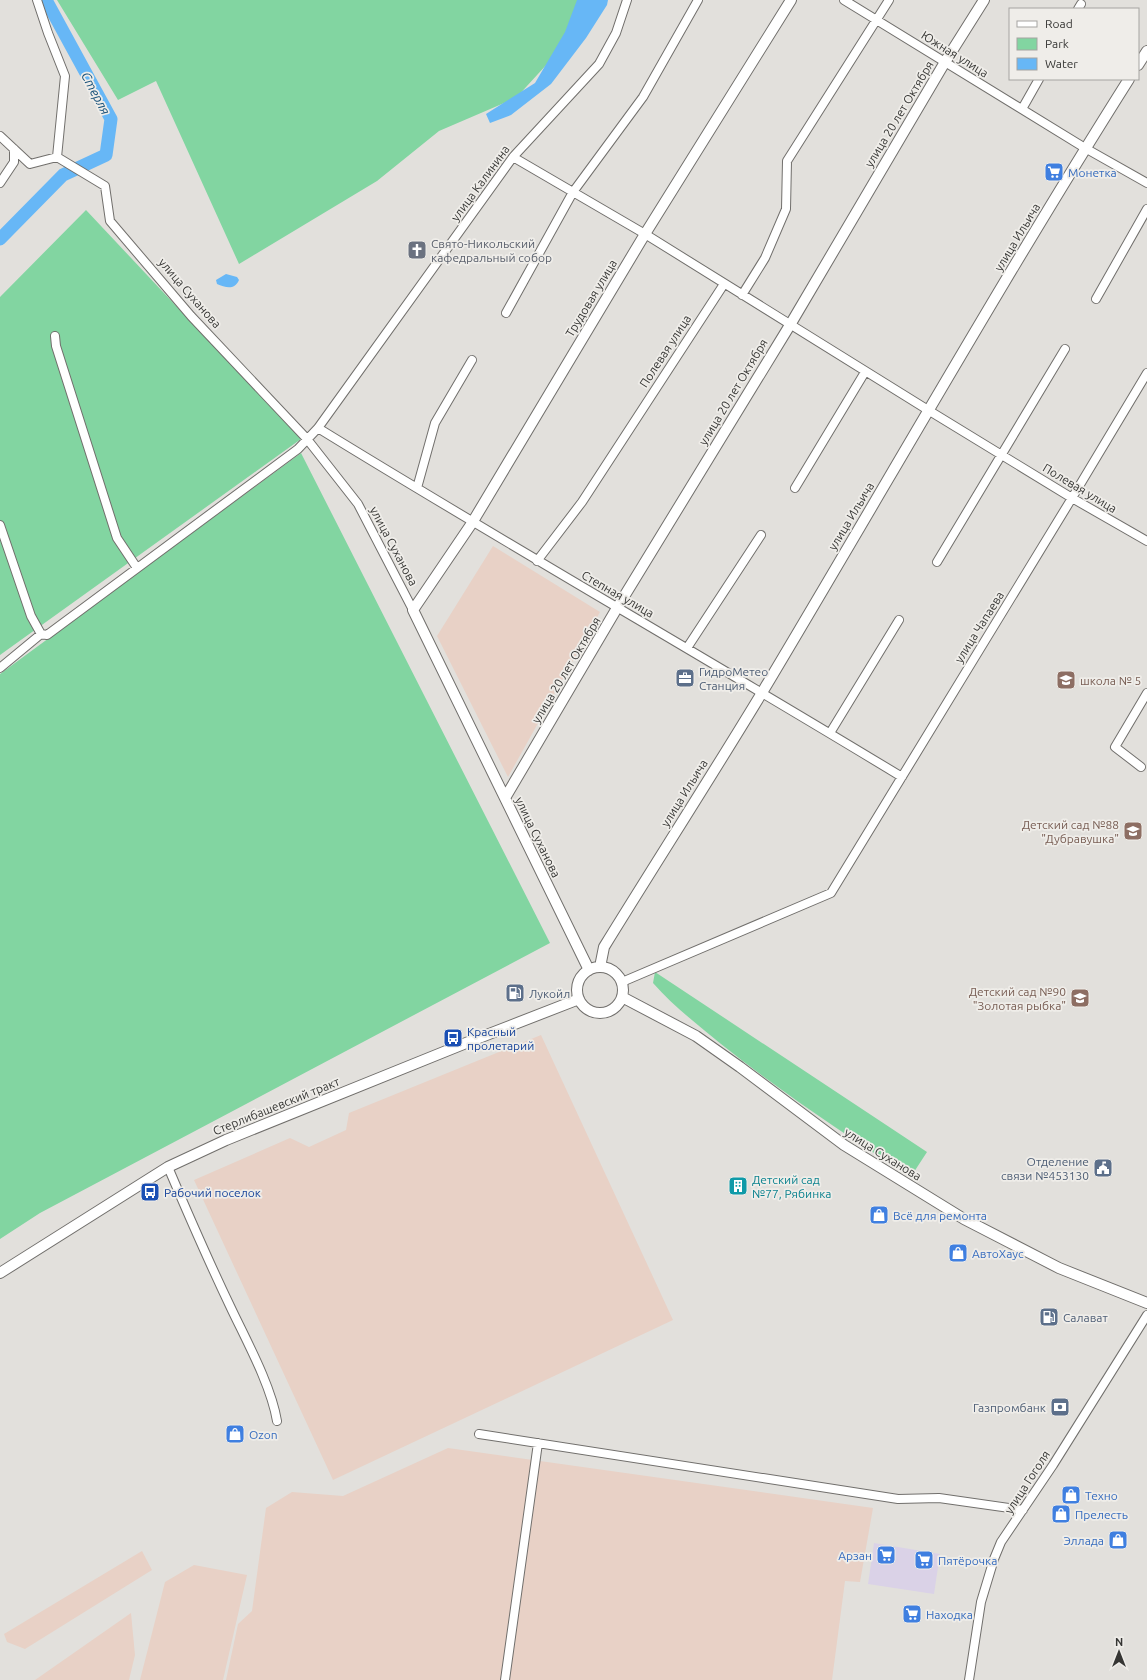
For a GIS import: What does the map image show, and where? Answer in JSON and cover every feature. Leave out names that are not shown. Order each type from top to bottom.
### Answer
[{"type":"main road","name":"Трудовая улица","points":[[413,610],[472,522],[645,234],[791,0]]},
{"type":"main road","name":"улица 20 лет Октября","points":[[505,798],[984,0]]},
{"type":"main road","points":[[1139,63],[1147,51]]},
{"type":"main road","name":"улица Ильича","points":[[600,967],[604,946],[762,692],[928,410],[1128,80]]},
{"type":"main road","name":"улица Суханова","points":[[413,610],[589,970]]},
{"type":"main road","points":[[600,967],[613,971],[622,982],[624,990],[619,1004],[606,1013],[591,1012],[585,1008],[579,999],[577,987],[580,979],[589,970],[600,967]]},
{"type":"main road","name":"улица Суханова","points":[[622,997],[696,1036],[844,1145],[964,1219],[1059,1268],[1147,1303]]},
{"type":"main road","name":"Стерлибашевский тракт","points":[[0,1273],[168,1167],[226,1140],[579,999]]},
{"type":"street","points":[[0,136],[30,164],[57,157],[65,76],[37,0]]},
{"type":"street","name":"улица Калинина","points":[[0,668],[41,634],[47,635],[298,449],[318,428],[513,157],[599,64],[616,33],[627,0]]},
{"type":"street","points":[[506,313],[573,192],[643,97],[698,0]]},
{"type":"street","name":"Южная улица","points":[[844,0],[1086,148],[1147,183]]},
{"type":"street","points":[[742,295],[765,258],[786,210],[787,161],[889,0]]},
{"type":"street","points":[[1022,109],[1038,80]]},
{"type":"street","points":[[0,183],[14,162],[14,149]]},
{"type":"street","name":"улица Суханова","points":[[57,157],[105,186],[110,221],[191,316],[307,439],[358,504],[413,610]]},
{"type":"street","name":"Полевая улица","points":[[513,157],[645,234],[865,372],[1072,498],[1147,541]]},
{"type":"street","points":[[1096,299],[1147,208]]},
{"type":"street","name":"Полевая улица","points":[[537,561],[582,502],[724,284]]},
{"type":"street","points":[[55,336],[117,538],[136,568]]},
{"type":"street","points":[[937,562],[1065,348]]},
{"type":"street","points":[[416,488],[435,423],[472,360]]},
{"type":"street","points":[[795,488],[865,372]]},
{"type":"street","name":"улица Чапаева","points":[[622,982],[831,893],[1147,373]]},
{"type":"street","name":"Степная улица","points":[[318,428],[537,561],[762,692],[902,777]]},
{"type":"street","points":[[0,525],[31,616],[41,634]]},
{"type":"street","points":[[687,648],[761,535]]},
{"type":"street","points":[[830,733],[899,620]]},
{"type":"street","points":[[1141,767],[1115,747],[1147,693]]},
{"type":"street","points":[[168,1167],[209,1261],[256,1360],[275,1406],[277,1421]]},
{"type":"street","name":"улица Гоголя","points":[[968,1680],[981,1602],[994,1559],[1001,1542],[1147,1315]]},
{"type":"street","points":[[479,1434],[898,1499],[939,1498],[1023,1510]]},
{"type":"street","points":[[505,1680],[538,1443]]},
{"type":"shaded area","points":[[493,546],[600,612],[508,777],[437,636]]},
{"type":"shaded area","name":"Красный пролетарий","points":[[541,1035],[673,1320],[333,1480],[194,1180],[290,1138],[309,1147],[346,1130],[349,1113]]},
{"type":"shaded area","points":[[448,1448],[873,1508],[860,1582],[845,1581],[832,1680],[226,1680],[238,1624],[252,1611],[266,1508],[292,1492],[343,1496]]},
{"type":"shaded area","points":[[874,1543],[940,1554],[934,1594],[868,1584]]},
{"type":"shaded area","points":[[142,1551],[152,1570],[25,1649],[7,1642],[4,1634]]},
{"type":"shaded area","points":[[194,1565],[247,1575],[223,1680],[140,1680],[165,1582]]},
{"type":"shaded area","points":[[131,1613],[135,1655],[129,1680],[35,1680]]},
{"type":"green space","points":[[57,0],[583,0],[570,39],[516,98],[439,131],[377,181],[239,264],[156,81],[118,100]]},
{"type":"green space","points":[[86,210],[301,439],[0,655],[0,297]]},
{"type":"green space","points":[[301,453],[550,943],[40,1213],[0,1239],[0,674]]},
{"type":"green space","points":[[655,972],[927,1152],[912,1175],[908,1175],[813,1112],[721,1044],[686,1015],[653,983]]},
{"type":"water","points":[[577,0],[608,0],[607,5],[586,38],[551,84],[511,115],[490,123],[486,114],[535,83],[565,32]]},
{"type":"water","points":[[226,274],[237,277],[239,280],[235,286],[229,287],[217,284],[216,280]]},
{"type":"waterway","name":"Стерля","points":[[0,239],[63,175],[106,155],[111,119],[46,0]]},
{"type":"place","name":"Монетка","points":[[1054,172]]},
{"type":"place","name":"Свято-Никольский кафедральный собор","points":[[417,250]]},
{"type":"place","name":"ГидроМетео Станция","points":[[685,678]]},
{"type":"place","name":"школа № 5","points":[[1066,680]]},
{"type":"place","name":"Детский сад №88 \"Дубравушка\"","points":[[1133,831]]},
{"type":"place","name":"Лукойл","points":[[515,993]]},
{"type":"place","name":"Детский сад №90 \"Золотая рыбка\"","points":[[1080,998]]},
{"type":"place","name":"Красный пролетарий","points":[[453,1038]]},
{"type":"place","name":"Отделение связи №453130","points":[[1103,1168]]},
{"type":"place","name":"Детский сад №77, Рябинка","points":[[738,1186]]},
{"type":"place","name":"Рабочий поселок","points":[[150,1192]]},
{"type":"place","name":"Всё для ремонта","points":[[879,1215]]},
{"type":"place","name":"АвтоХаус","points":[[958,1253]]},
{"type":"place","name":"Салават","points":[[1049,1317]]},
{"type":"place","name":"Газпромбанк","points":[[1060,1407]]},
{"type":"place","name":"Ozon","points":[[235,1434]]},
{"type":"place","name":"Техно","points":[[1071,1495]]},
{"type":"place","name":"Прелесть","points":[[1061,1514]]},
{"type":"place","name":"Эллада","points":[[1118,1540]]},
{"type":"place","name":"Арзан","points":[[886,1555]]},
{"type":"place","name":"Пятёрочка","points":[[924,1560]]},
{"type":"place","name":"Находка","points":[[912,1614]]}]
